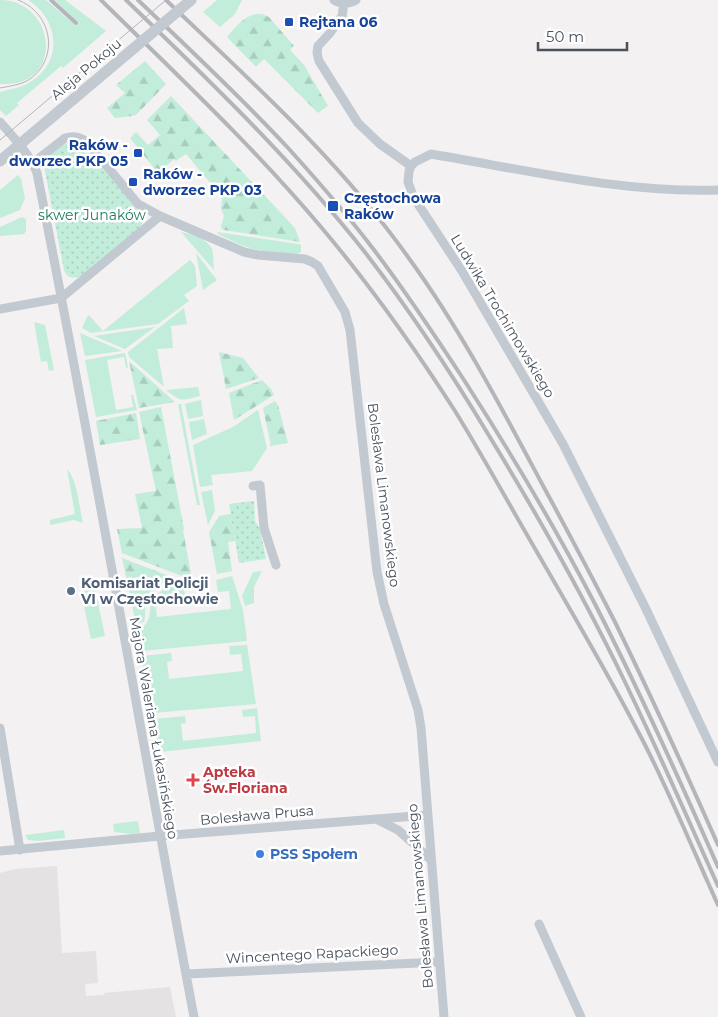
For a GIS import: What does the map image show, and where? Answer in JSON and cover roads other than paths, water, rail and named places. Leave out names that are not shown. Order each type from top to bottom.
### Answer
[{"type":"street","name":"Aleja Pokoju","points":[[0,160],[191,0]]},
{"type":"street","points":[[334,0],[344,3],[356,0]]},
{"type":"street","points":[[344,3],[342,16],[318,46],[319,61],[358,123],[380,144],[411,166],[431,154],[601,183],[688,191],[718,190]]},
{"type":"street","points":[[0,122],[26,153],[37,173],[61,298]]},
{"type":"street","points":[[0,309],[61,298],[160,216],[138,204],[88,143],[77,136],[65,138],[33,163]]},
{"type":"street","name":"Ludwika Trochimowskiego","points":[[411,166],[408,182],[414,198],[462,271],[563,444],[646,609],[718,762]]},
{"type":"street","name":"Bolesława Limanowskiego","points":[[160,216],[244,252],[305,259],[312,262],[318,266],[345,312],[350,330],[377,572],[384,604],[418,710],[421,728],[444,1017]]},
{"type":"street","name":"Majora Waleriana Łukasińskiego","points":[[61,298],[194,1017]]},
{"type":"street","points":[[253,486],[260,485],[264,528],[276,565]]},
{"type":"street","points":[[0,728],[20,850]]},
{"type":"street","name":"Bolesława Prusa","points":[[0,851],[160,836],[428,815]]},
{"type":"street","points":[[376,819],[398,830],[431,860]]},
{"type":"street","points":[[540,924],[581,1017]]},
{"type":"street","name":"Wincentego Rapackiego","points":[[186,974],[440,962]]},
{"type":"tram line","points":[[0,88],[27,81],[39,70],[46,59],[48,36],[45,25],[30,6],[18,0]]},
{"type":"tram line","points":[[0,140],[166,0]]},
{"type":"railway","points":[[51,0],[76,23]]},
{"type":"railway","points":[[101,0],[214,111],[295,197],[357,271],[424,363],[474,443],[615,688],[662,780],[718,905]]},
{"type":"railway","points":[[126,0],[219,91],[337,217],[397,295],[429,341],[506,464],[576,586],[636,706],[718,886]]},
{"type":"railway","points":[[138,0],[215,73],[310,172],[371,246],[407,295],[516,463],[580,575],[674,767],[718,867]]},
{"type":"railway","points":[[166,0],[324,155],[382,222],[445,311],[494,395],[615,622],[668,733],[718,845]]},
{"type":"place","name":"Rejtana 06","points":[[289,22]]},
{"type":"place","name":"Raków - dworzec PKP 05","points":[[138,153]]},
{"type":"place","name":"Raków - dworzec PKP 03","points":[[133,182]]},
{"type":"place","name":"Częstochowa Raków","points":[[333,206]]},
{"type":"place","name":"Komisariat Policji VI w Częstochowie","points":[[71,591]]},
{"type":"place","name":"Apteka Św.Floriana","points":[[193,780]]},
{"type":"place","name":"PSS Społem","points":[[260,854]]},
{"type":"park label","name":"skwer Junaków","points":[[92,215]]}]
